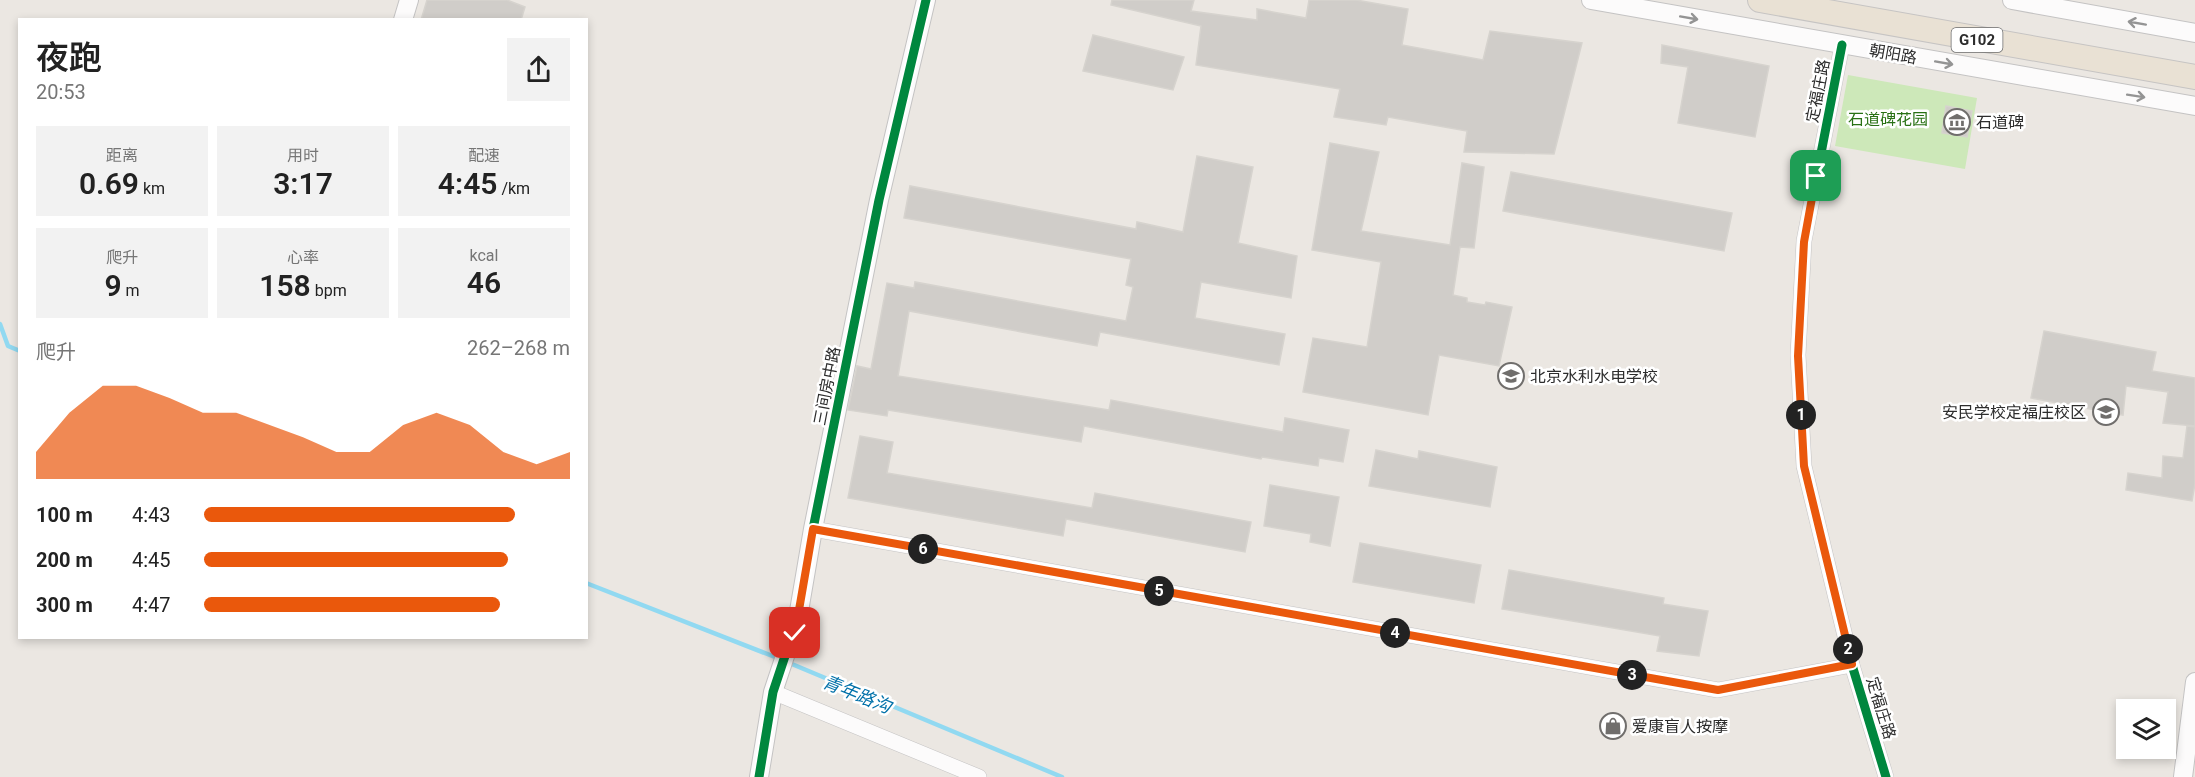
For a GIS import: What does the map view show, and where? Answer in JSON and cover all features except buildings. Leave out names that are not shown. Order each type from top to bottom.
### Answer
[{"type":"highway","name":"朝阳路","points":[[1760,0],[2195,77]]},
{"type":"highway","name":"G102","points":[[1850,0],[2195,60]]},
{"type":"street","points":[[404,18],[409,0]]},
{"type":"street","name":"三间房中路","points":[[759,777],[775,687],[795,633],[813,529],[879,200],[926,0]]},
{"type":"street","name":"朝阳路","points":[[1591,0],[1656,6],[1842,45],[2195,106]]},
{"type":"street","points":[[2012,0],[2195,33]]},
{"type":"street","name":"定福庄路","points":[[1842,45],[1804,242],[1798,356],[1804,466],[1852,664],[1886,777]]},
{"type":"street","points":[[813,529],[1718,690],[1852,664]]},
{"type":"street","points":[[2184,777],[2195,682]]},
{"type":"street","points":[[775,687],[979,777]]},
{"type":"green space","name":"石道碑花园","points":[[1848,75],[1977,98],[1965,169],[1835,146]]},
{"type":"waterway","name":"青年路沟","points":[[0,324],[8,346],[18,350]]},
{"type":"waterway","name":"青年路沟","points":[[588,584],[780,659]]},
{"type":"waterway","name":"青年路沟","points":[[787,662],[1062,777]]},
{"type":"cycle path","points":[[759,777],[773,692],[798,617],[813,529],[879,200],[926,0]]},
{"type":"cycle path","points":[[1842,45],[1804,241],[1798,355],[1804,466],[1852,665],[1886,777]]},
{"type":"cycle path","points":[[813,529],[1718,690],[1852,665]]},
{"type":"place","name":"石道碑","points":[[1957,122]]},
{"type":"place","name":"北京水利水电学校","points":[[1511,376]]},
{"type":"place","name":"安民学校定福庄校区","points":[[2106,412]]},
{"type":"place","name":"爱康盲人按摩","points":[[1613,726]]},
{"type":"route","points":[[795,633],[813,529],[1718,690],[1852,664],[1804,466],[1798,356],[1804,242],[1816,176]]}]
